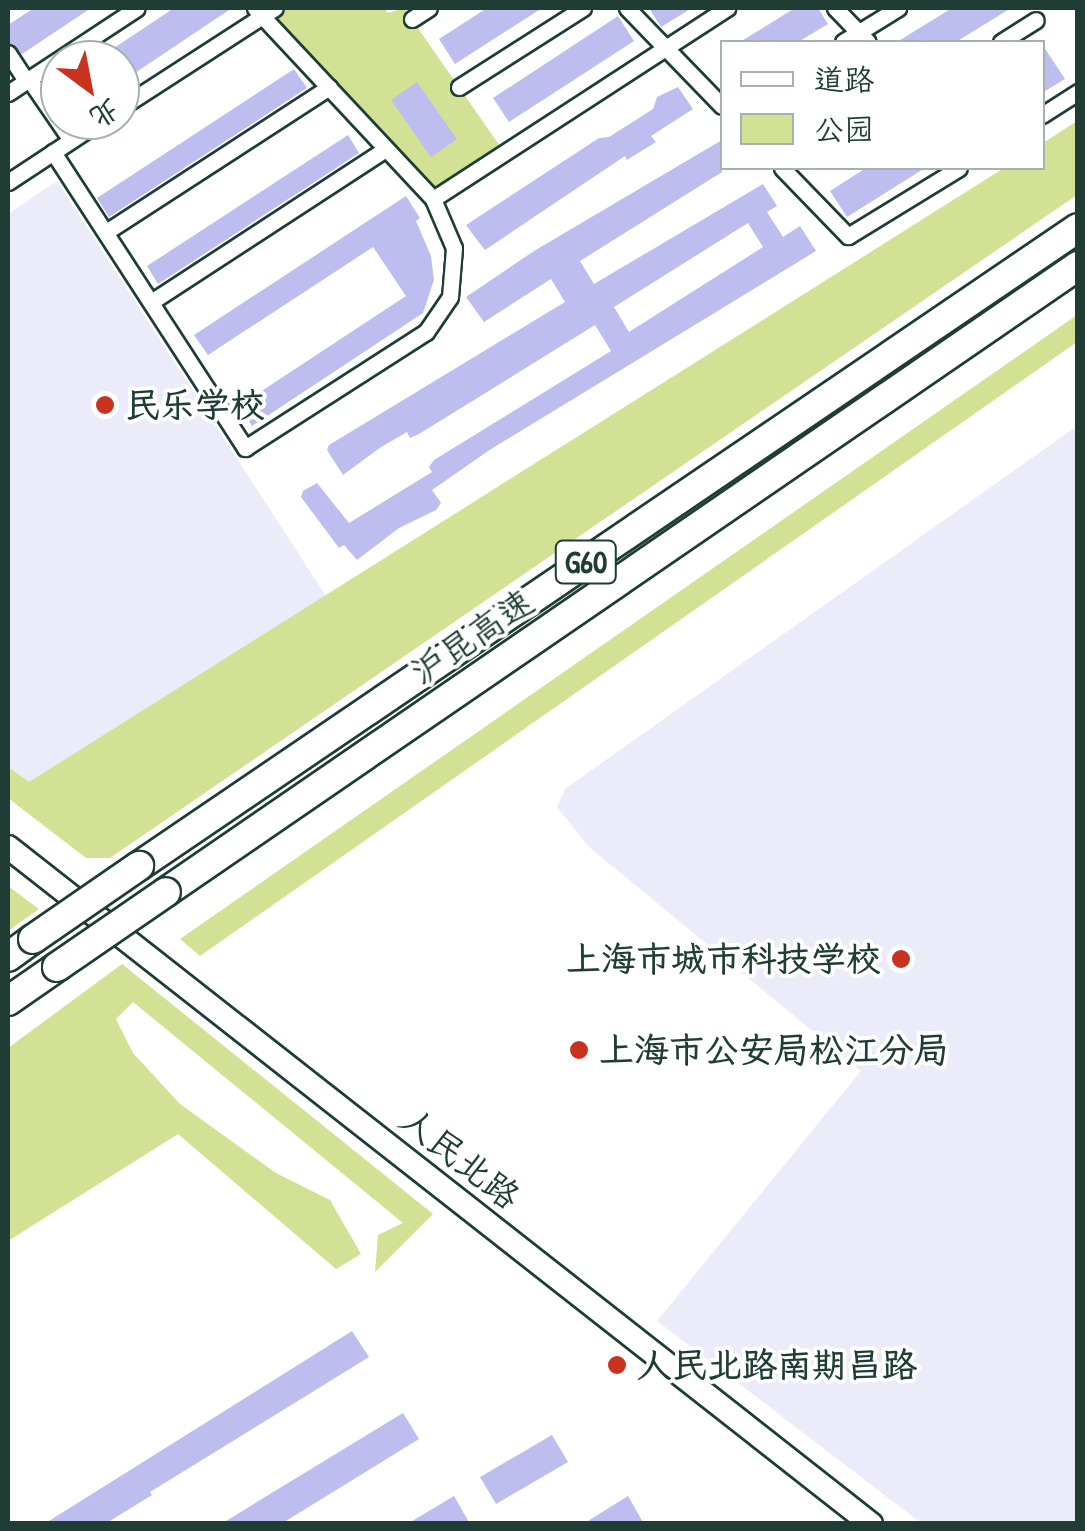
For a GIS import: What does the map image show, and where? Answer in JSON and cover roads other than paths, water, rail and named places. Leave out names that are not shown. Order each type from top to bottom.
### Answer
[{"type":"highway","name":"沪昆高速","points":[[8,957],[1078,228]]},
{"type":"highway","name":"沪昆高速","points":[[8,1001],[1066,274]]},
{"type":"main road","name":"人民北路","points":[[8,847],[870,1524]]},
{"type":"street","points":[[8,93],[137,8]]},
{"type":"street","points":[[412,19],[429,8]]},
{"type":"street","points":[[459,87],[583,8]]},
{"type":"street","points":[[627,8],[720,104]]},
{"type":"street","points":[[432,198],[727,8]]},
{"type":"street","points":[[835,8],[863,38],[898,8]]},
{"type":"street","points":[[54,152],[245,448],[426,332],[450,298],[454,248],[432,198],[328,87],[264,10],[140,94]]},
{"type":"street","points":[[1004,40],[1036,20]]},
{"type":"street","points":[[8,53],[40,97]]},
{"type":"street","points":[[106,232],[328,87]]},
{"type":"street","points":[[1045,113],[1078,92]]},
{"type":"street","points":[[8,182],[71,140]]},
{"type":"street","points":[[151,302],[386,149]]},
{"type":"street","points":[[787,172],[848,236],[956,170]]},
{"type":"place","name":"民乐学校","points":[[105,405]]},
{"type":"place","name":"上海市城市科技学校","points":[[901,959]]},
{"type":"place","name":"上海市公安局松江分局","points":[[579,1050]]},
{"type":"place","name":"人民北路南期昌路","points":[[617,1365]]}]
